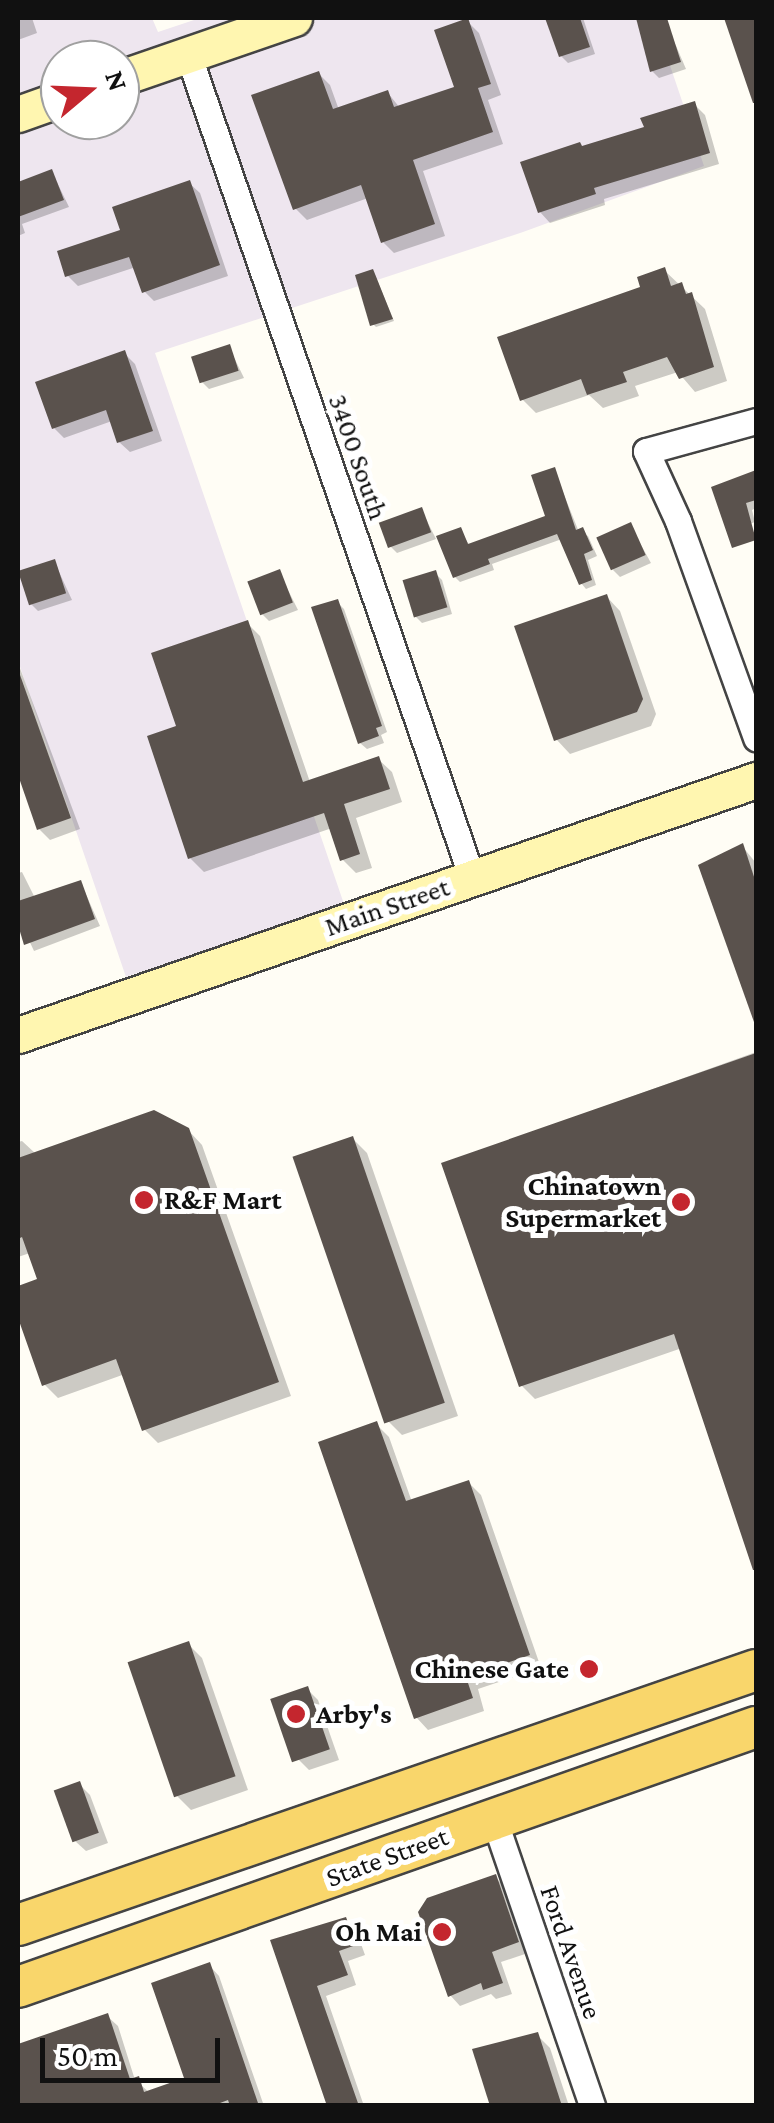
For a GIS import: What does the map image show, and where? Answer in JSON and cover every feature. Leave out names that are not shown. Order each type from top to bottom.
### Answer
[{"type":"main road","name":"State Street","points":[[18,1926],[756,1670]]},
{"type":"main road","name":"State Street","points":[[18,1987],[756,1727]]},
{"type":"street","points":[[140,71],[294,18]]},
{"type":"street","name":"3400 South","points":[[188,54],[472,878]]},
{"type":"street","points":[[756,421],[646,451],[678,521],[756,738]]},
{"type":"street","name":"Main Street","points":[[18,1035],[756,780]]},
{"type":"street","name":"Ford Avenue","points":[[494,1818],[592,2106]]},
{"type":"shaded area","points":[[18,18],[152,18],[158,32],[200,18],[654,18],[704,166],[523,232],[155,353],[344,904],[126,977],[18,661]]},
{"type":"building","points":[[468,18],[491,84],[478,88],[493,132],[413,160],[435,224],[381,243],[361,185],[293,210],[251,95],[319,71],[333,109],[388,90],[394,107],[454,87],[434,30]]},
{"type":"building","points":[[545,18],[580,18],[590,47],[559,57]]},
{"type":"building","points":[[636,18],[667,18],[681,62],[650,72]]},
{"type":"building","points":[[724,18],[756,18],[756,103],[753,103]]},
{"type":"building","points":[[695,101],[710,153],[594,188],[596,194],[538,213],[520,162],[644,127],[640,118]]},
{"type":"building","points":[[52,169],[64,200],[18,217],[18,182]]},
{"type":"building","points":[[190,180],[220,265],[142,293],[129,257],[65,277],[57,251],[120,230],[112,207]]},
{"type":"building","points":[[665,267],[671,286],[682,282],[686,294],[692,292],[714,367],[679,379],[667,357],[623,372],[627,382],[587,395],[581,379],[520,401],[497,337],[640,287],[637,277]]},
{"type":"building","points":[[373,269],[393,319],[370,326],[355,275]]},
{"type":"building","points":[[230,344],[239,371],[200,383],[191,357]]},
{"type":"building","points":[[125,350],[153,431],[117,443],[106,410],[52,429],[35,382]]},
{"type":"building","points":[[555,467],[576,530],[583,527],[593,550],[584,554],[592,580],[579,585],[557,534],[488,559],[490,564],[453,578],[436,536],[461,527],[468,544],[545,516],[531,475]]},
{"type":"building","points":[[756,470],[756,500],[746,503],[756,540],[732,548],[711,487]]},
{"type":"building","points":[[422,507],[431,532],[388,548],[379,523]]},
{"type":"building","points":[[631,522],[646,555],[611,570],[596,537]]},
{"type":"building","points":[[55,559],[66,593],[29,605],[18,571]]},
{"type":"building","points":[[280,569],[293,603],[260,615],[247,582]]},
{"type":"building","points":[[436,570],[447,607],[414,618],[403,580]]},
{"type":"building","points":[[607,594],[643,699],[637,712],[554,741],[514,626]]},
{"type":"building","points":[[338,599],[382,726],[376,728],[379,736],[358,744],[311,607]]},
{"type":"building","points":[[248,620],[303,782],[379,756],[390,789],[344,804],[360,854],[340,861],[324,813],[188,859],[147,736],[176,726],[151,653]]},
{"type":"building","points":[[20,675],[71,818],[37,830],[18,775]]},
{"type":"building","points":[[743,843],[756,883],[754,1022],[698,865]]},
{"type":"building","points":[[81,880],[95,919],[24,945],[18,925],[18,901]]},
{"type":"building","points":[[756,1053],[753,1570],[674,1334],[519,1387],[441,1163]]},
{"type":"building","points":[[154,1110],[189,1128],[279,1382],[142,1431],[116,1359],[42,1386],[18,1318],[18,1286],[37,1279],[22,1237],[18,1239],[18,1158]]},
{"type":"building","points":[[353,1136],[445,1403],[384,1423],[292,1157]]},
{"type":"building","points":[[377,1421],[406,1501],[469,1480],[530,1655],[466,1677],[473,1698],[414,1719],[318,1442]]},
{"type":"building","points":[[189,1641],[236,1776],[174,1797],[128,1662]]},
{"type":"building","name":"Arby's","points":[[308,1686],[330,1749],[292,1762],[270,1699]]},
{"type":"building","points":[[80,1781],[99,1833],[72,1842],[54,1791]]},
{"type":"building","points":[[496,1874],[519,1942],[492,1952],[503,1983],[483,1990],[481,1983],[448,1997],[418,1912],[427,1898]]},
{"type":"building","points":[[346,1917],[356,1945],[339,1951],[348,1975],[317,1986],[359,2106],[327,2106],[270,1940]]},
{"type":"building","points":[[210,1962],[259,2106],[230,2106],[228,2100],[212,2106],[18,2106],[18,2044],[108,2013],[130,2079],[139,2076],[144,2092],[184,2078],[151,1983]]},
{"type":"building","points":[[538,2032],[562,2106],[490,2106],[472,2049]]},
{"type":"place","name":"R&F Mart","points":[[144,1200]]},
{"type":"place","name":"Chinatown Supermarket","points":[[681,1202]]},
{"type":"place","name":"Chinese Gate","points":[[589,1669]]},
{"type":"place","name":"Arby's","points":[[296,1714]]},
{"type":"place","name":"Oh Mai","points":[[442,1932]]}]
